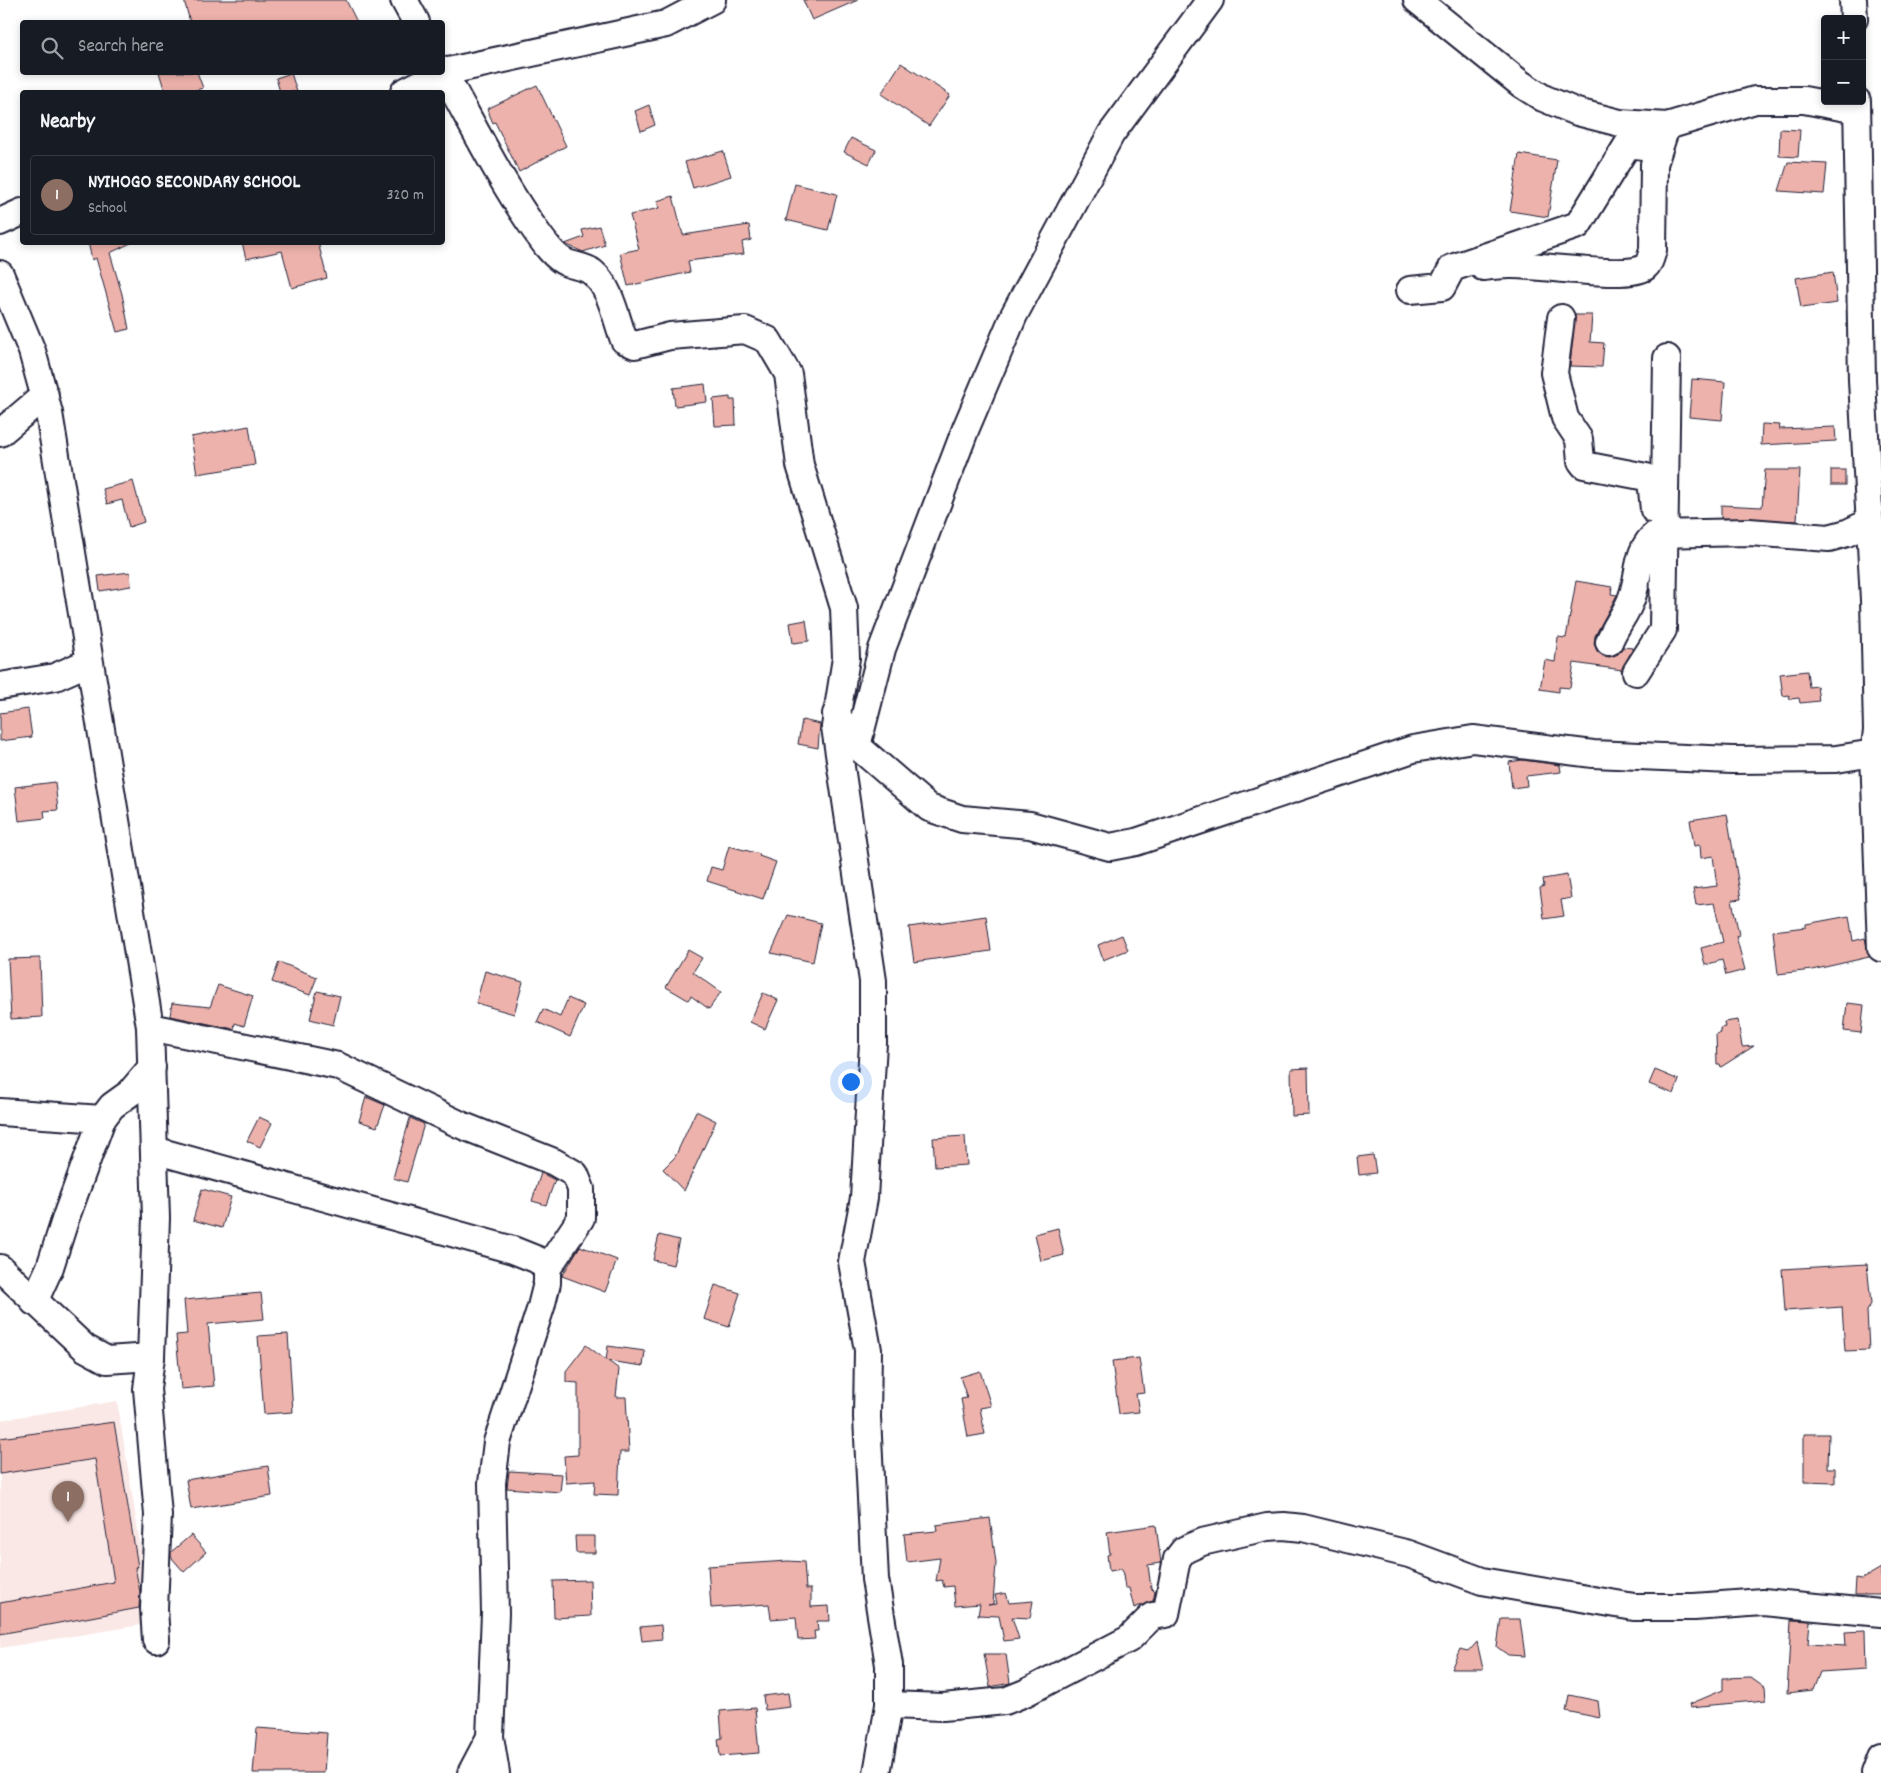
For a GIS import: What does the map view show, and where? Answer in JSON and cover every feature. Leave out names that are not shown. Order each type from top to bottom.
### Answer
[{"type":"street","points":[[404,0],[415,20]]},
{"type":"street","points":[[445,71],[666,24],[712,0]]},
{"type":"street","points":[[857,746],[882,649],[966,428],[1014,314],[1111,134],[1210,0]]},
{"type":"street","points":[[1417,0],[1521,84],[1543,98],[1576,112],[1640,126],[1667,126],[1694,120],[1755,100],[1804,100],[1857,106],[1872,390],[1870,522],[1881,948]]},
{"type":"street","points":[[1853,0],[1854,15]]},
{"type":"street","points":[[408,90],[436,75]]},
{"type":"street","points":[[445,75],[500,174],[537,233],[548,247],[565,262],[592,272],[601,282],[608,294],[624,340],[635,344],[670,336],[745,330],[768,340],[788,374],[800,465],[844,608],[846,658],[835,714],[835,727],[873,980],[873,1043],[864,1198],[852,1262],[868,1350],[867,1417],[875,1579],[889,1665],[889,1705],[877,1773]]},
{"type":"street","points":[[1410,290],[1442,287],[1452,268],[1578,225],[1628,144],[1644,146],[1640,126]]},
{"type":"street","points":[[1479,268],[1511,264],[1618,273],[1635,271],[1644,267],[1650,261],[1653,250],[1654,164],[1667,126]]},
{"type":"street","points":[[0,222],[20,213]]},
{"type":"street","points":[[0,274],[32,351],[45,394],[150,1027],[156,1218],[151,1357],[146,1389],[158,1516],[154,1609],[156,1640]]},
{"type":"street","points":[[1561,318],[1554,373],[1565,418],[1579,438],[1581,460],[1584,465],[1646,477],[1651,480],[1660,533]]},
{"type":"street","points":[[1636,672],[1663,630],[1660,533],[1667,358]]},
{"type":"street","points":[[0,434],[45,394]]},
{"type":"street","points":[[1609,642],[1614,628],[1632,598],[1646,542],[1660,533],[1749,532],[1829,538],[1847,533],[1870,522]]},
{"type":"street","points":[[0,686],[55,677],[89,662]]},
{"type":"street","points":[[835,714],[857,746],[929,808],[962,820],[1030,825],[1110,847],[1136,842],[1412,749],[1447,742],[1473,739],[1593,754],[1732,760],[1836,759],[1877,739]]},
{"type":"street","points":[[150,1027],[338,1066],[461,1124],[554,1162],[575,1174],[581,1189],[581,1218],[547,1269],[547,1284],[541,1308],[497,1442],[492,1483],[495,1613],[490,1737],[496,1773]]},
{"type":"street","points":[[34,1302],[50,1267],[66,1216],[102,1119],[112,1106],[130,1093],[152,1068]]},
{"type":"street","points":[[0,1112],[102,1119]]},
{"type":"street","points":[[154,1150],[513,1250],[538,1260],[547,1269]]},
{"type":"street","points":[[0,1268],[85,1348],[107,1360],[151,1357]]},
{"type":"street","points":[[889,1705],[944,1707],[981,1705],[1005,1701],[1025,1693],[1129,1639],[1152,1616],[1166,1614],[1177,1559],[1184,1550],[1202,1542],[1267,1527],[1303,1528],[1409,1554],[1482,1581],[1634,1607],[1694,1607],[1778,1602],[1834,1610],[1881,1613]]},
{"type":"street","points":[[472,1773],[490,1737]]},
{"type":"street","points":[[1875,1773],[1881,1757]]},
{"type":"shaded area","points":[[117,1401],[153,1623],[0,1648],[0,1420]]},
{"type":"building","points":[[184,0],[346,0],[356,20],[189,20]]},
{"type":"building","points":[[803,0],[858,0],[812,20]]},
{"type":"building","points":[[901,63],[950,95],[929,126],[881,94]]},
{"type":"building","points":[[160,75],[198,75],[203,88],[196,90],[164,90]]},
{"type":"building","points":[[292,75],[296,90],[279,90],[276,78]]},
{"type":"building","points":[[537,85],[566,146],[519,172],[487,109]]},
{"type":"building","points":[[649,105],[655,125],[641,131],[635,111]]},
{"type":"building","points":[[1780,129],[1800,130],[1798,157],[1779,156]]},
{"type":"building","points":[[851,138],[876,150],[869,164],[844,152]]},
{"type":"building","points":[[723,151],[731,176],[693,188],[685,162]]},
{"type":"building","points":[[1519,154],[1557,160],[1548,217],[1510,211]]},
{"type":"building","points":[[1788,162],[1827,164],[1824,194],[1779,191]]},
{"type":"building","points":[[795,184],[837,194],[828,230],[786,220]]},
{"type":"building","points":[[673,196],[683,235],[749,225],[751,240],[742,242],[744,254],[688,261],[690,272],[628,286],[620,253],[639,249],[630,215],[659,208],[657,201]]},
{"type":"building","points":[[599,226],[605,245],[583,252],[565,244],[584,237],[582,230]]},
{"type":"building","points":[[89,245],[127,245],[110,253],[122,294],[129,329],[117,332],[96,258],[92,260]]},
{"type":"building","points":[[243,245],[319,245],[327,278],[292,288],[282,251],[246,259]]},
{"type":"building","points":[[1833,272],[1837,303],[1801,308],[1796,278]]},
{"type":"building","points":[[1575,315],[1592,315],[1590,342],[1604,343],[1602,367],[1570,366]]},
{"type":"building","points":[[1692,379],[1725,382],[1722,420],[1689,417]]},
{"type":"building","points":[[705,384],[707,402],[675,406],[673,388]]},
{"type":"building","points":[[730,397],[730,400],[735,400],[736,425],[715,426],[713,399]]},
{"type":"building","points":[[1762,424],[1780,425],[1779,429],[1835,427],[1836,441],[1761,445]]},
{"type":"building","points":[[249,426],[255,465],[197,474],[191,437]]},
{"type":"building","points":[[1765,470],[1800,470],[1797,521],[1721,518],[1721,505],[1762,507]]},
{"type":"building","points":[[1831,470],[1845,470],[1845,485],[1831,485]]},
{"type":"building","points":[[133,481],[144,522],[129,527],[122,500],[107,504],[103,489]]},
{"type":"building","points":[[130,572],[131,586],[100,591],[98,576]]},
{"type":"building","points":[[1576,581],[1612,587],[1611,594],[1617,595],[1595,636],[1594,644],[1597,651],[1603,656],[1610,657],[1618,654],[1623,647],[1633,648],[1622,670],[1574,663],[1570,688],[1559,687],[1559,692],[1540,689],[1545,660],[1555,662],[1558,637],[1566,638]]},
{"type":"building","points":[[806,620],[809,641],[793,643],[790,623]]},
{"type":"building","points":[[1807,671],[1809,687],[1817,686],[1819,701],[1800,703],[1799,698],[1790,699],[1789,695],[1783,696],[1780,674]]},
{"type":"building","points":[[28,709],[32,737],[0,741],[0,713]]},
{"type":"building","points":[[802,720],[820,724],[818,748],[798,744]]},
{"type":"building","points":[[1522,760],[1560,765],[1561,772],[1526,776],[1527,786],[1512,788],[1509,762]]},
{"type":"building","points":[[55,782],[58,810],[44,811],[45,818],[19,821],[15,787]]},
{"type":"building","points":[[1727,814],[1741,899],[1732,900],[1739,935],[1736,936],[1745,970],[1726,975],[1722,960],[1705,965],[1701,948],[1723,942],[1714,903],[1696,905],[1693,889],[1717,886],[1713,856],[1701,858],[1700,845],[1694,846],[1690,820]]},
{"type":"building","points":[[729,846],[760,854],[759,856],[776,862],[763,899],[707,881],[711,867],[722,870]]},
{"type":"building","points":[[1567,875],[1571,898],[1561,900],[1564,916],[1544,919],[1540,888],[1544,886],[1543,879]]},
{"type":"building","points":[[788,915],[821,923],[813,962],[771,953]]},
{"type":"building","points":[[986,916],[991,951],[914,962],[909,927]]},
{"type":"building","points":[[1849,916],[1853,941],[1865,938],[1869,957],[1812,970],[1778,974],[1773,931],[1806,927],[1806,924]]},
{"type":"building","points":[[1122,935],[1128,950],[1103,960],[1098,945]]},
{"type":"building","points":[[688,950],[702,958],[693,972],[721,992],[709,1009],[691,996],[688,1000],[666,987]]},
{"type":"building","points":[[40,958],[42,1017],[11,1019],[8,959]]},
{"type":"building","points":[[279,962],[317,977],[310,995],[272,982]]},
{"type":"building","points":[[485,971],[523,982],[514,1014],[476,1003]]},
{"type":"building","points":[[218,985],[253,996],[244,1026],[235,1023],[234,1029],[170,1016],[172,1003],[210,1007]]},
{"type":"building","points":[[317,991],[340,996],[333,1025],[310,1019]]},
{"type":"building","points":[[763,993],[778,1000],[765,1029],[750,1022]]},
{"type":"building","points":[[568,998],[584,1005],[570,1037],[537,1022],[543,1009],[560,1017]]},
{"type":"building","points":[[1847,1003],[1864,1005],[1861,1033],[1844,1031]]},
{"type":"building","points":[[1738,1020],[1742,1047],[1754,1046],[1721,1067],[1720,1064],[1717,1064],[1716,1034],[1721,1033],[1720,1028],[1725,1027],[1724,1022]]},
{"type":"building","points":[[1308,1068],[1309,1115],[1292,1116],[1291,1069]]},
{"type":"building","points":[[1655,1070],[1679,1080],[1674,1094],[1649,1084]]},
{"type":"building","points":[[366,1097],[385,1105],[377,1127],[359,1121]]},
{"type":"building","points":[[696,1111],[716,1121],[684,1191],[663,1169],[675,1157]]},
{"type":"building","points":[[259,1117],[272,1123],[260,1147],[247,1141]]},
{"type":"building","points":[[410,1118],[424,1124],[407,1182],[393,1178]]},
{"type":"building","points":[[965,1136],[967,1165],[935,1167],[933,1138]]},
{"type":"building","points":[[1373,1155],[1376,1173],[1359,1175],[1357,1157]]},
{"type":"building","points":[[541,1173],[555,1180],[546,1205],[532,1201]]},
{"type":"building","points":[[202,1189],[231,1197],[222,1228],[193,1220]]},
{"type":"building","points":[[1058,1228],[1064,1255],[1041,1261],[1035,1234]]},
{"type":"building","points":[[659,1235],[679,1240],[673,1265],[653,1260]]},
{"type":"building","points":[[580,1246],[617,1260],[605,1292],[562,1276]]},
{"type":"building","points":[[1867,1264],[1871,1304],[1867,1311],[1869,1350],[1845,1351],[1842,1307],[1785,1311],[1782,1269]]},
{"type":"building","points":[[715,1285],[740,1293],[729,1327],[704,1319]]},
{"type":"building","points":[[261,1293],[264,1319],[208,1324],[214,1386],[181,1389],[176,1335],[187,1334],[184,1300]]},
{"type":"building","points":[[288,1334],[293,1412],[264,1414],[258,1336]]},
{"type":"building","points":[[586,1345],[606,1360],[608,1346],[645,1351],[643,1366],[608,1361],[619,1369],[616,1397],[626,1397],[629,1452],[620,1452],[618,1495],[594,1494],[595,1481],[566,1483],[564,1456],[578,1455],[578,1383],[566,1382],[566,1371]]},
{"type":"building","points":[[1139,1358],[1144,1393],[1136,1394],[1139,1412],[1119,1414],[1112,1361]]},
{"type":"building","points":[[980,1371],[991,1406],[980,1408],[985,1434],[968,1437],[961,1399],[967,1398],[960,1377]]},
{"type":"building","points":[[114,1422],[138,1567],[135,1567],[140,1592],[139,1608],[0,1634],[0,1603],[114,1582],[95,1459],[0,1474],[0,1438]]},
{"type":"building","points":[[1804,1434],[1829,1434],[1828,1468],[1835,1468],[1835,1483],[1804,1482]]},
{"type":"building","points":[[268,1466],[272,1496],[191,1509],[186,1480]]},
{"type":"building","points":[[509,1471],[562,1474],[560,1492],[507,1488]]},
{"type":"building","points":[[990,1518],[996,1563],[993,1604],[988,1605],[997,1604],[995,1595],[1006,1593],[1009,1603],[1033,1601],[1030,1618],[1012,1617],[1019,1639],[1004,1641],[999,1616],[978,1615],[980,1604],[955,1606],[953,1586],[944,1587],[942,1580],[936,1581],[940,1558],[907,1562],[904,1534],[937,1531],[936,1525]]},
{"type":"building","points":[[1156,1525],[1161,1563],[1148,1565],[1151,1588],[1155,1592],[1153,1601],[1134,1608],[1129,1588],[1125,1588],[1122,1569],[1109,1571],[1107,1555],[1110,1554],[1107,1532]]},
{"type":"building","points":[[191,1535],[206,1552],[184,1572],[171,1557],[171,1552]]},
{"type":"building","points":[[575,1536],[595,1536],[595,1553],[576,1553]]},
{"type":"building","points":[[788,1561],[804,1562],[806,1589],[811,1589],[811,1607],[829,1606],[830,1621],[817,1621],[818,1631],[814,1631],[815,1639],[798,1640],[796,1617],[771,1619],[769,1604],[711,1608],[708,1566]]},
{"type":"building","points":[[1881,1568],[1881,1595],[1855,1595],[1856,1578],[1862,1579]]},
{"type":"building","points":[[590,1580],[591,1616],[554,1618],[553,1581]]},
{"type":"building","points":[[1501,1619],[1520,1619],[1525,1656],[1508,1655],[1497,1647]]},
{"type":"building","points":[[1791,1620],[1810,1621],[1808,1644],[1846,1646],[1845,1632],[1865,1631],[1866,1669],[1820,1672],[1813,1690],[1787,1693]]},
{"type":"building","points":[[661,1625],[662,1639],[642,1641],[640,1627]]},
{"type":"building","points":[[1477,1642],[1483,1669],[1451,1669],[1460,1649],[1469,1651]]},
{"type":"building","points":[[984,1654],[1006,1654],[1010,1683],[990,1687]]},
{"type":"building","points":[[1751,1677],[1765,1687],[1766,1700],[1691,1707],[1690,1704],[1723,1690],[1723,1678]]},
{"type":"building","points":[[788,1693],[790,1707],[765,1710],[763,1696]]},
{"type":"building","points":[[1569,1695],[1598,1701],[1600,1718],[1566,1711]]},
{"type":"building","points":[[755,1708],[759,1753],[720,1756],[718,1739],[722,1738],[720,1711]]},
{"type":"building","points":[[257,1728],[327,1733],[324,1773],[253,1773]]},
{"type":"place","name":"NYIHOGO SECONDARY SCHOOL","points":[[68,1522]]}]
